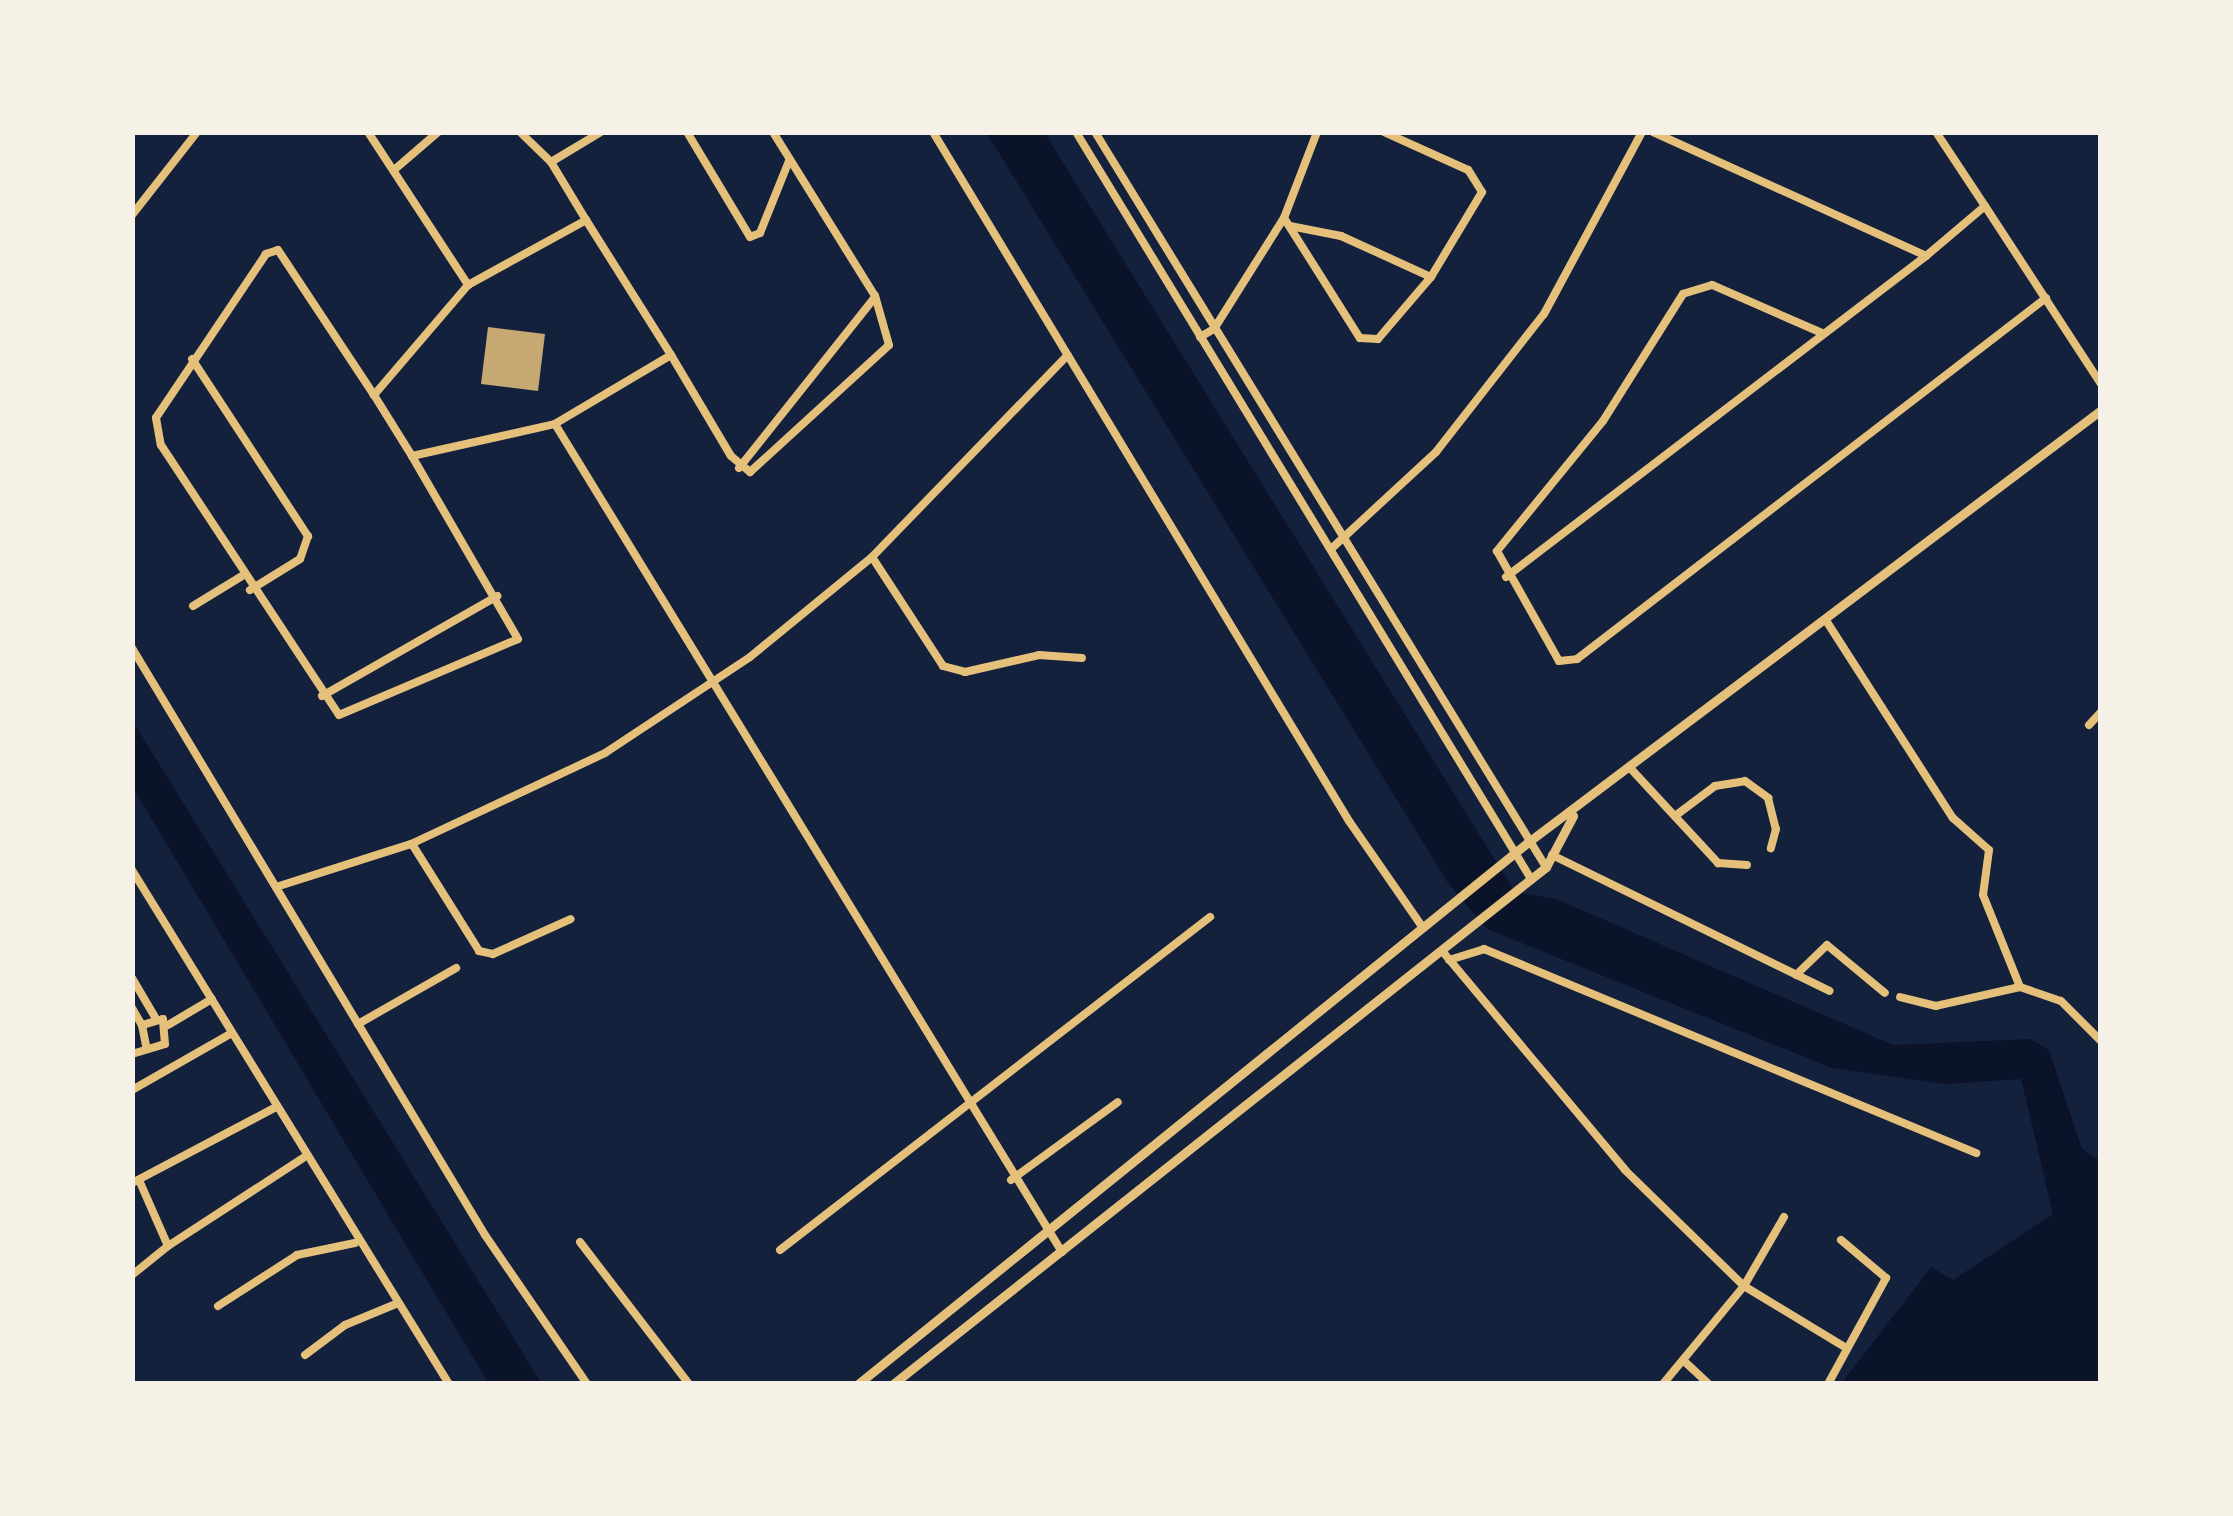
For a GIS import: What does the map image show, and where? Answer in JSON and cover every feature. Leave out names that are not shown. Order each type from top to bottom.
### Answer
[{"type":"street","points":[[132,214],[197,132]]},
{"type":"street","points":[[368,132],[468,285]]},
{"type":"street","points":[[394,170],[438,132]]},
{"type":"street","points":[[520,132],[551,162],[739,468]]},
{"type":"street","points":[[551,162],[602,132]]},
{"type":"street","points":[[687,132],[750,237],[760,233],[790,160]]},
{"type":"street","points":[[739,468],[760,468],[885,350],[889,330],[875,296],[772,132]]},
{"type":"street","points":[[934,132],[1349,821],[1424,930]]},
{"type":"street","points":[[1076,132],[1531,879]]},
{"type":"street","points":[[1095,132],[1527,843],[1546,867]]},
{"type":"street","points":[[1200,337],[1214,329],[1287,222],[1317,132]]},
{"type":"street","points":[[1287,222],[1364,342],[1378,340],[1431,277],[1482,187],[1468,170],[1384,132]]},
{"type":"street","points":[[1331,549],[1436,452],[1544,314],[1642,132]]},
{"type":"street","points":[[1653,132],[1926,256]]},
{"type":"street","points":[[1936,132],[2101,384]]},
{"type":"street","points":[[1506,577],[1985,206]]},
{"type":"street","points":[[374,395],[468,285],[586,220]]},
{"type":"street","points":[[1287,222],[1341,236],[1431,277]]},
{"type":"street","points":[[278,250],[516,624],[515,642],[344,715],[322,696],[250,590],[157,436],[155,418],[192,359],[266,254],[278,250]]},
{"type":"street","points":[[1822,334],[1712,285],[1687,290],[1603,421],[1499,546],[1506,577],[1554,657],[1577,659],[2046,298]]},
{"type":"street","points":[[739,468],[875,296]]},
{"type":"street","points":[[412,456],[555,424],[670,355]]},
{"type":"street","points":[[276,887],[412,844],[604,753],[711,682],[872,557],[1068,355]]},
{"type":"street","points":[[192,359],[308,536],[300,560],[250,590]]},
{"type":"street","points":[[858,1384],[1527,843],[1573,816],[2101,410]]},
{"type":"street","points":[[555,424],[1010,1180],[1061,1252]]},
{"type":"street","points":[[872,557],[944,666],[965,672],[1040,655],[1082,658]]},
{"type":"street","points":[[193,606],[242,576]]},
{"type":"street","points":[[322,696],[497,596]]},
{"type":"street","points":[[1827,622],[1953,818],[1989,850],[1983,895],[2020,987]]},
{"type":"street","points":[[132,648],[484,1235],[587,1384]]},
{"type":"street","points":[[2089,724],[2101,712]]},
{"type":"street","points":[[1633,770],[1718,863],[1747,865]]},
{"type":"street","points":[[1675,816],[1715,786],[1744,781],[1768,798],[1776,829],[1771,848]]},
{"type":"street","points":[[892,1384],[1446,956],[1476,923],[1546,867],[1573,816]]},
{"type":"street","points":[[412,844],[479,951],[493,954],[571,919]]},
{"type":"street","points":[[1552,855],[1830,991]]},
{"type":"street","points":[[132,871],[355,1243],[448,1384]]},
{"type":"street","points":[[780,1250],[1210,916]]},
{"type":"street","points":[[1796,975],[1827,945],[1885,993]]},
{"type":"street","points":[[1446,956],[1484,950],[1976,1153]]},
{"type":"street","points":[[1446,956],[1625,1170],[1744,1286],[1843,1346]]},
{"type":"street","points":[[358,1024],[456,968]]},
{"type":"street","points":[[132,979],[155,1017],[168,1025]]},
{"type":"street","points":[[1900,998],[1936,1006],[2020,987],[2061,1001],[2101,1041]]},
{"type":"street","points":[[168,1025],[212,999]]},
{"type":"street","points":[[132,1008],[146,1045]]},
{"type":"street","points":[[142,1025],[155,1017]]},
{"type":"street","points":[[132,1054],[146,1045],[165,1044],[168,1025]]},
{"type":"street","points":[[132,1090],[232,1033]]},
{"type":"street","points":[[1010,1180],[1118,1102]]},
{"type":"street","points":[[168,1246],[135,1182],[274,1108]]},
{"type":"street","points":[[132,1274],[303,1158]]},
{"type":"street","points":[[1663,1384],[1744,1286],[1784,1217]]},
{"type":"street","points":[[1828,1384],[1846,1361],[1843,1346],[1886,1278],[1841,1240]]},
{"type":"street","points":[[580,1242],[689,1384]]},
{"type":"street","points":[[218,1306],[298,1255],[355,1243]]},
{"type":"street","points":[[304,1355],[396,1304]]},
{"type":"street","points":[[1684,1361],[1709,1384]]},
{"type":"water","points":[[986,132],[1044,132],[1515,892],[1556,899],[1893,1045],[2030,1039],[2049,1050],[2082,1149],[2101,1161],[2101,1384],[1841,1384],[1931,1267],[1953,1280],[2053,1214],[2021,1079],[1945,1084],[1832,1068],[1487,929],[1448,883]]},
{"type":"water","points":[[132,720],[542,1384],[489,1384],[132,786]]},
{"type":"building","points":[[488,327],[545,334],[538,391],[481,384]]}]
